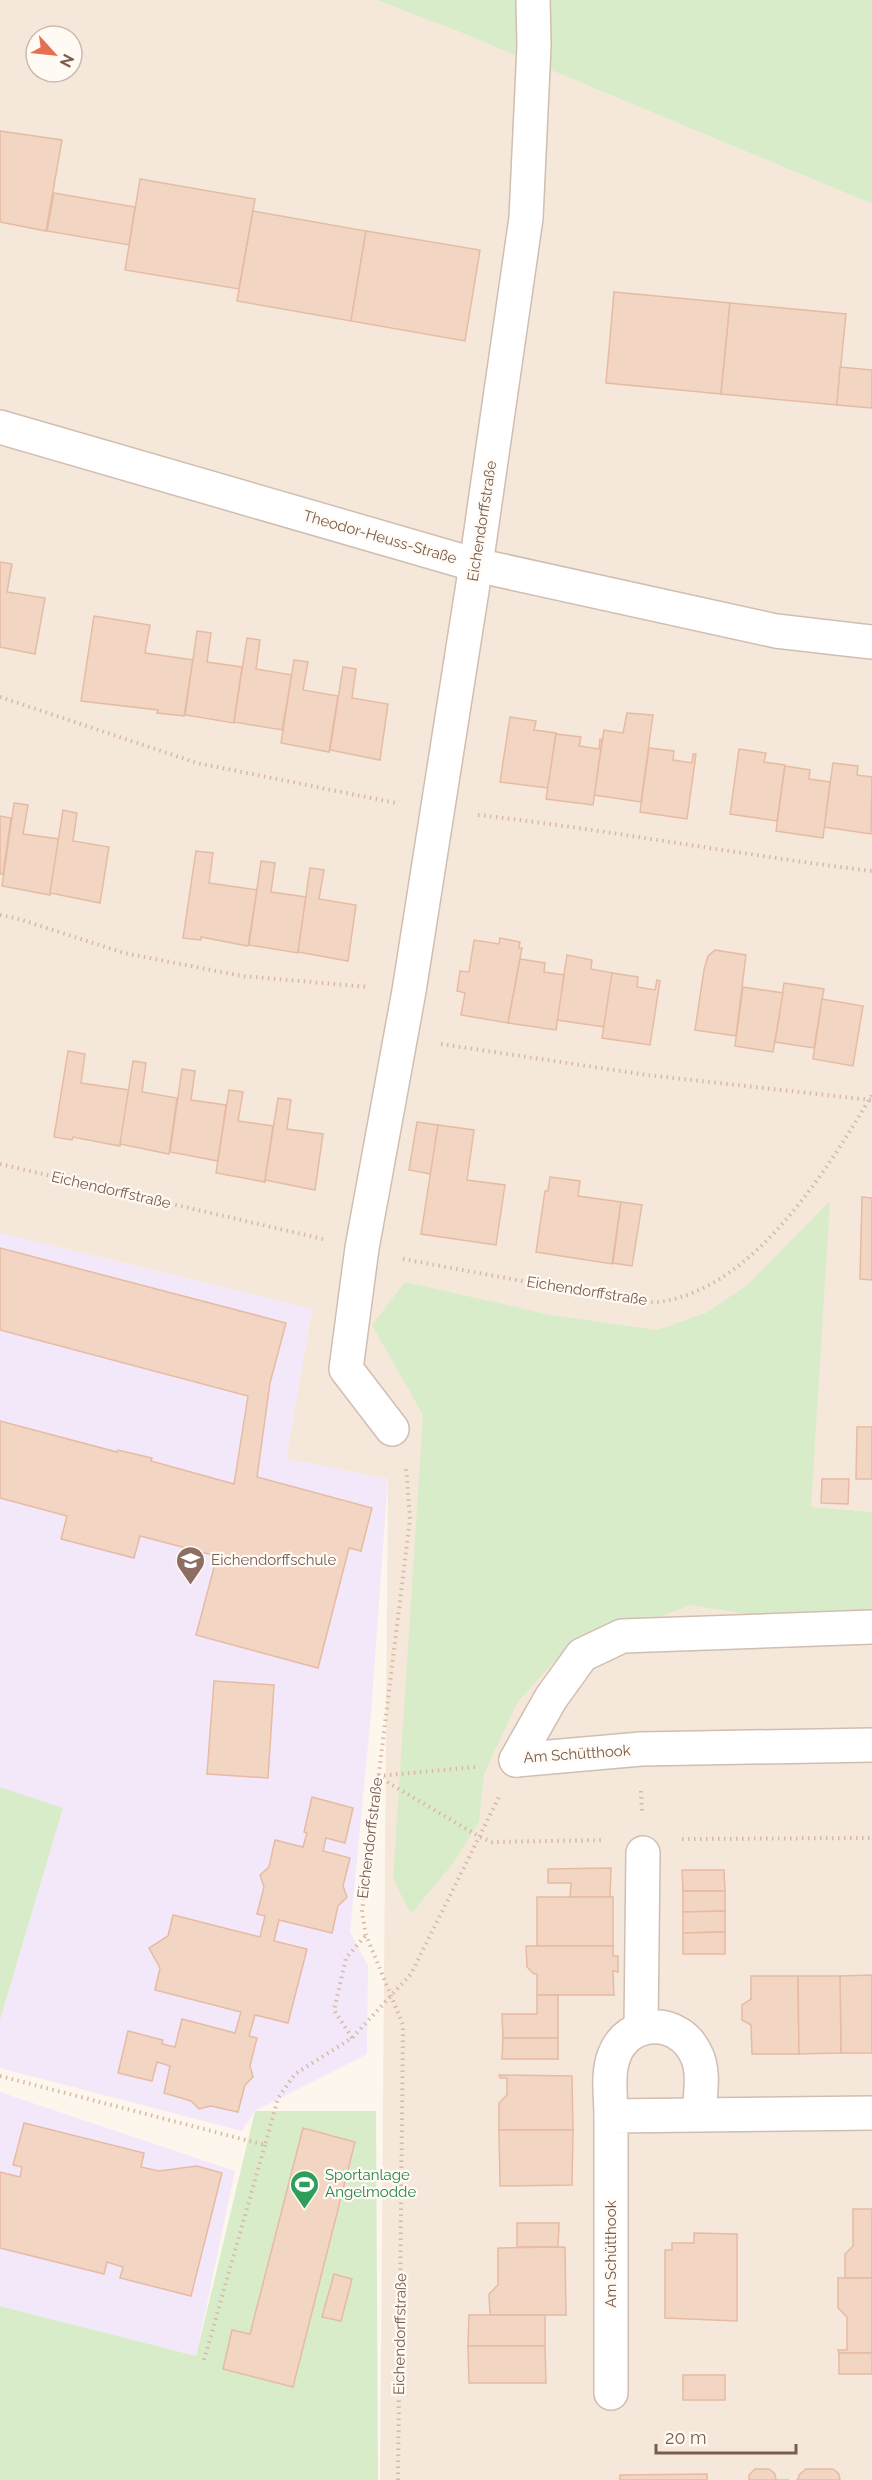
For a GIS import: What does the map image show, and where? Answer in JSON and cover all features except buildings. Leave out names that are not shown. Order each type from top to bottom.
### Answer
[{"type":"street","name":"Eichendorffstraße","points":[[392,1429],[346,1369],[362,1248],[402,1038],[476,565],[526,218],[534,46],[533,0]]},
{"type":"street","name":"Theodor-Heuss-Straße","points":[[0,427],[476,565],[776,631],[872,642]]},
{"type":"street","name":"Am Schütthook","points":[[516,1760],[551,1698],[582,1655],[622,1636],[872,1627]]},
{"type":"street","name":"Am Schütthook","points":[[516,1760],[640,1749],[872,1745]]},
{"type":"street","points":[[643,1853],[641,2028],[655,2026],[669,2028],[681,2034],[691,2044],[698,2057],[700,2070],[699,2114]]},
{"type":"street","name":"Am Schütthook","points":[[611,2393],[610,2071],[619,2045],[641,2028]]},
{"type":"street","points":[[611,2116],[872,2113]]},
{"type":"path","points":[[0,697],[86,726]]},
{"type":"path","points":[[0,915],[16,918],[124,953],[243,976],[409,991]]},
{"type":"path","name":"Eichendorffstraße","points":[[0,1164],[397,1258],[658,1303],[704,1288],[743,1264],[794,1211],[848,1135],[871,1098],[648,1075],[402,1038]]},
{"type":"path","name":"Eichendorffstraße","points":[[392,1429],[404,1440],[410,1519],[362,1912],[366,1935],[403,2025],[398,2480]]},
{"type":"path","points":[[640,1749],[643,1853]]},
{"type":"path","points":[[377,1776],[466,1769],[516,1760]]},
{"type":"path","points":[[204,2360],[278,2098],[295,2074],[352,2038],[411,1974],[516,1760]]},
{"type":"path","points":[[352,2038],[334,2010],[346,1958],[366,1935]]},
{"type":"path","points":[[0,2076],[266,2145]]},
{"type":"shaded area","points":[[0,0],[377,0],[462,33],[872,204],[872,2480],[380,2480],[388,1479],[286,1459],[312,1309],[0,1233]]},
{"type":"shaded area","name":"Eichendorffschule","points":[[0,1233],[312,1309],[286,1459],[388,1479],[371,1714],[350,1932],[368,1966],[367,2054],[255,2111],[242,2131],[0,2068],[0,2020],[63,1808],[0,1787]]},
{"type":"shaded area","points":[[0,2092],[235,2171],[196,2356],[0,2306]]},
{"type":"green space","points":[[377,0],[872,0],[872,204],[462,33]]},
{"type":"green space","points":[[830,1201],[811,1507],[872,1512],[872,1634],[691,1605],[562,1653],[517,1703],[484,1774],[479,1822],[454,1862],[411,1914],[393,1879],[423,1415],[372,1325],[405,1282],[551,1315],[657,1330],[706,1313],[747,1285]]},
{"type":"green space","points":[[0,1787],[63,1808],[0,2020]]},
{"type":"green space","name":"Sportanlage Angelmodde","points":[[255,2111],[376,2111],[378,2480],[0,2480],[0,2306],[196,2356]]},
{"type":"place","name":"Eichendorffschule","points":[[190,1586]]},
{"type":"place","name":"Sportanlage Angelmodde","points":[[304,2210]]}]
